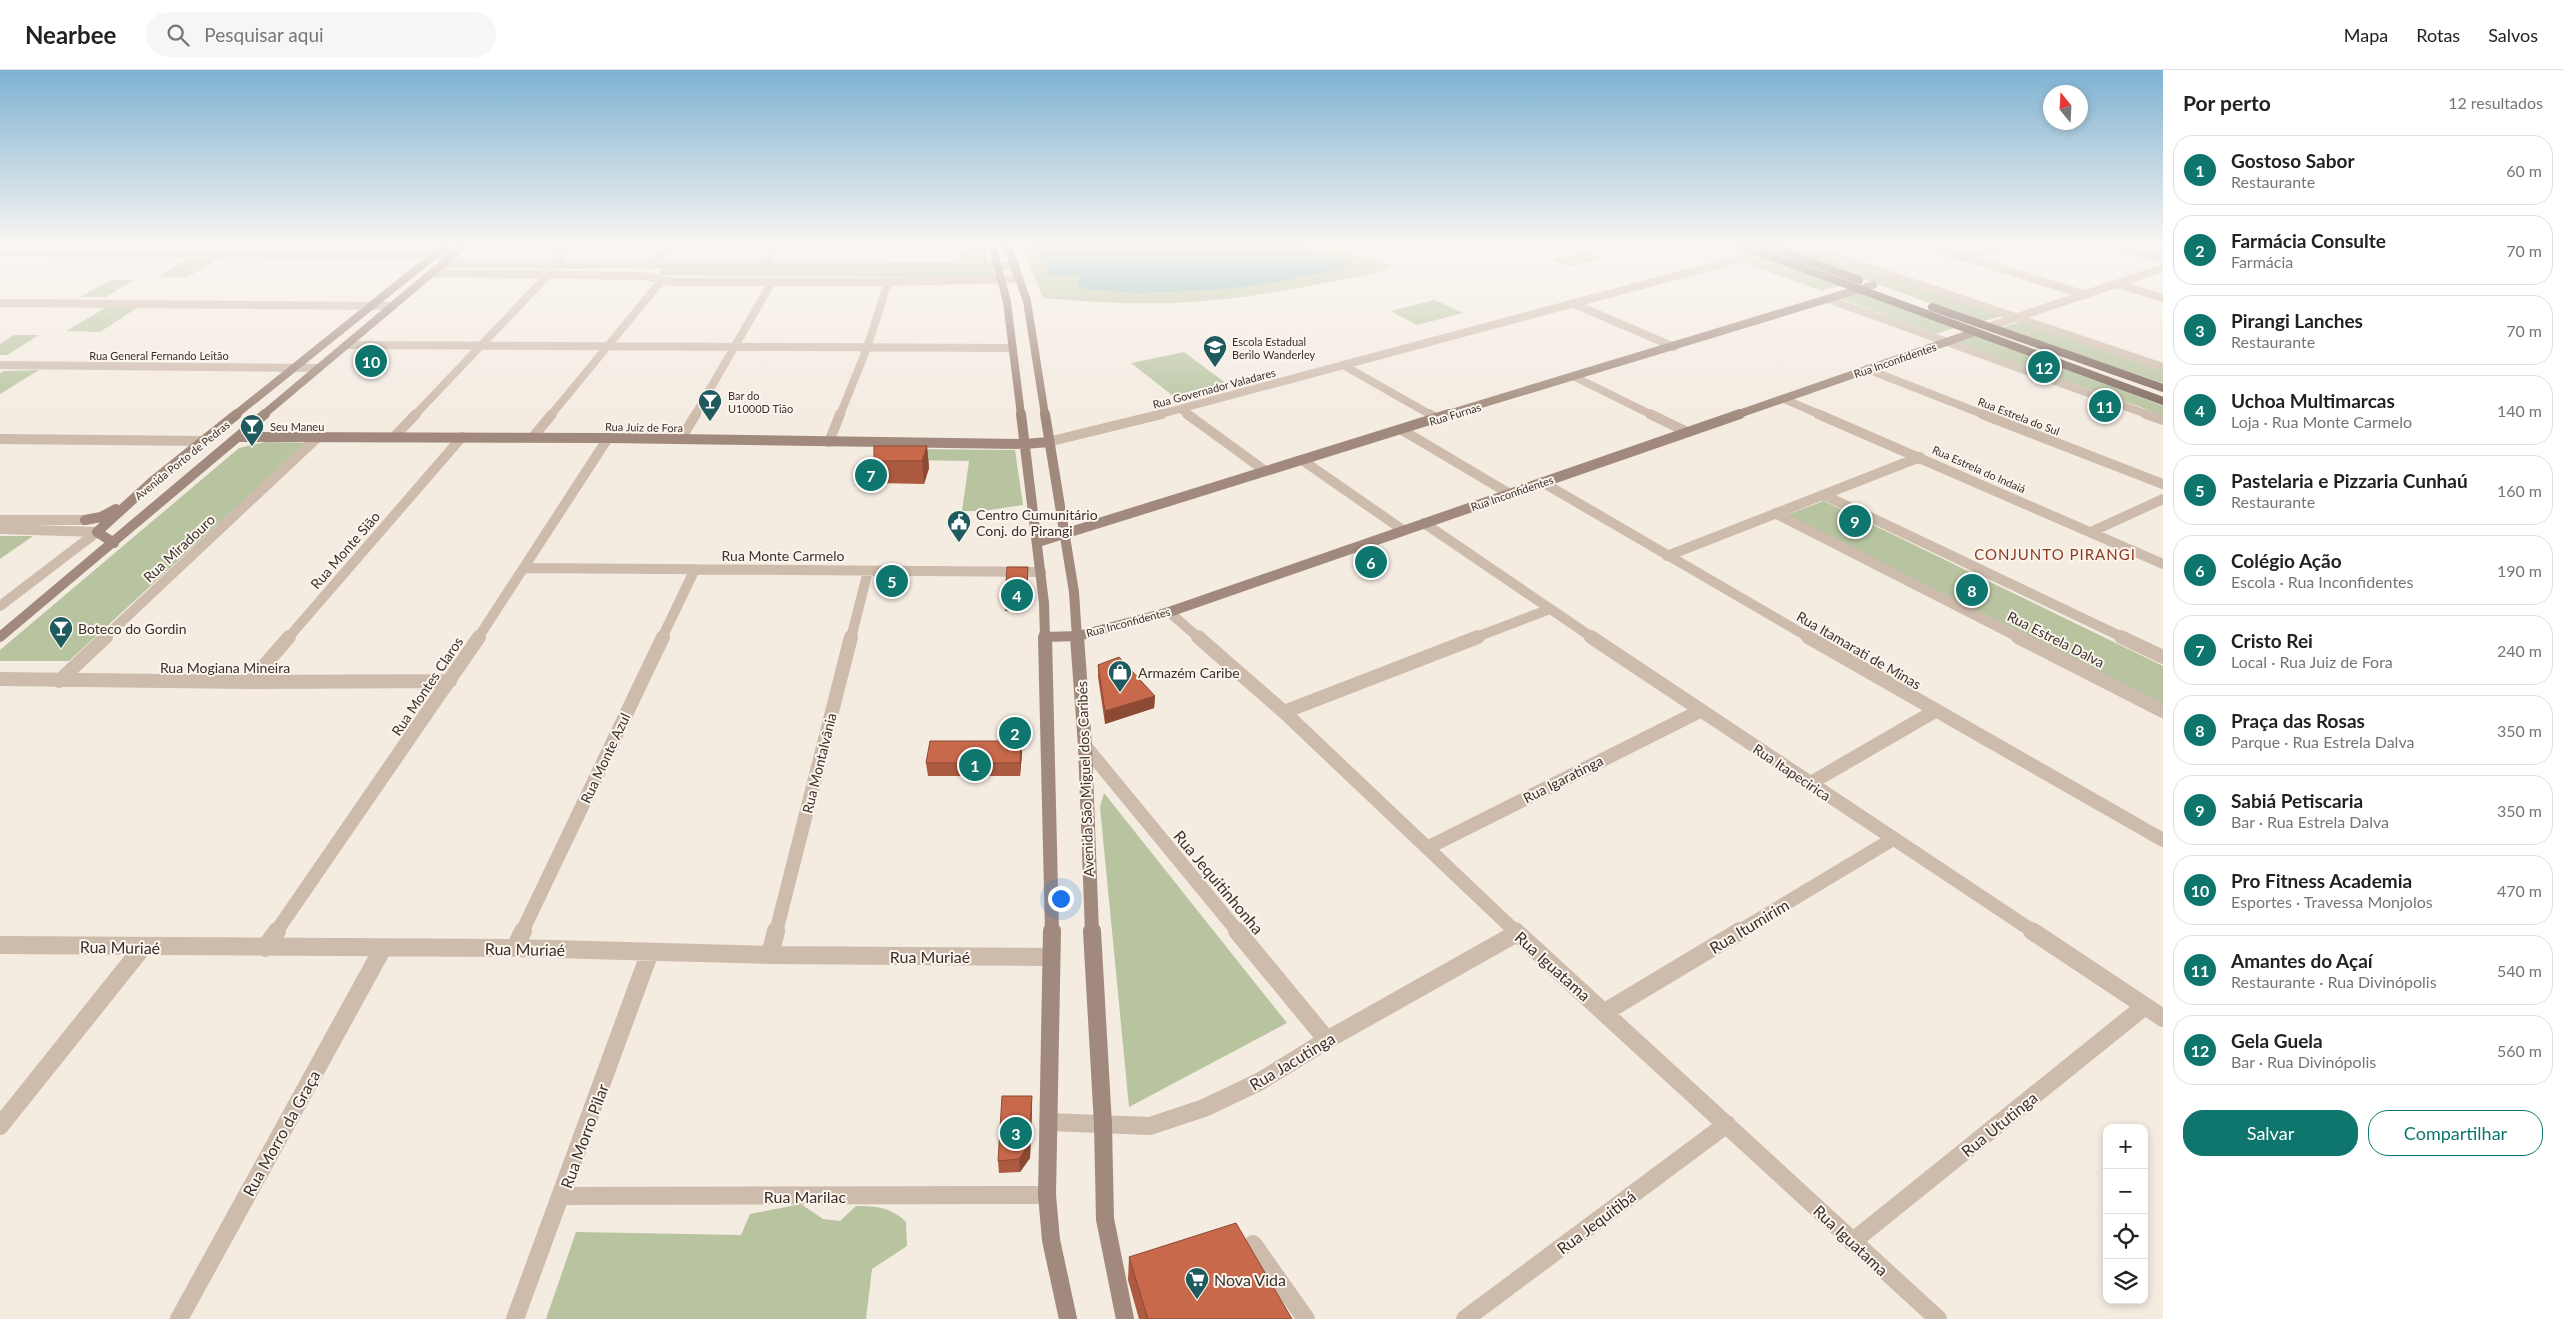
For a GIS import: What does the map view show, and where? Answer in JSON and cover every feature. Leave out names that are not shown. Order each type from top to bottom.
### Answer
[{"type":"main road","name":"Avenida Porto de Pedras","points":[[0,637],[132,528],[396,303]]},
{"type":"main road","points":[[1005,303],[1038,542],[1045,637],[1054,895],[1051,957],[1047,1195],[1051,1240],[1068,1319]]},
{"type":"main road","name":"Avenida São Miguel dos Caribés","points":[[1027,303],[1048,442],[1074,592],[1085,746],[1090,900],[1103,1125],[1104,1219],[1125,1319]]},
{"type":"main road","name":"Rua Furnas","points":[[1038,542],[1264,470],[1402,430],[1814,303]]},
{"type":"main road","points":[[1898,303],[2163,401]]},
{"type":"main road","points":[[1923,303],[2163,388]]},
{"type":"main road","name":"Avenida Porto de Pedras","points":[[100,529],[135,497],[372,305]]},
{"type":"main road","name":"Rua Inconfidentes","points":[[1045,637],[1078,636],[1169,612],[1784,400],[1975,332]]},
{"type":"main road","name":"Rua Juiz de Fora","points":[[240,437],[534,437],[1025,444],[1048,442]]},
{"type":"main road","points":[[85,520],[110,513],[135,497]]},
{"type":"main road","points":[[100,529],[132,528]]},
{"type":"main road","points":[[100,529],[114,543]]},
{"type":"street","points":[[53,303],[393,306]]},
{"type":"street","points":[[394,437],[521,303]]},
{"type":"street","points":[[534,437],[643,303]]},
{"type":"street","points":[[682,439],[760,303]]},
{"type":"street","points":[[829,442],[867,348],[881,303]]},
{"type":"street","name":"Rua Governador Valadares","points":[[1048,442],[1181,409],[1571,303]]},
{"type":"street","points":[[1573,303],[1674,347]]},
{"type":"street","points":[[1840,303],[2163,420]]},
{"type":"street","points":[[1974,303],[2161,364]]},
{"type":"street","points":[[1988,327],[2062,303]]},
{"type":"street","points":[[346,345],[1012,348]]},
{"type":"street","name":"Rua General Fernando Leitão","points":[[0,365],[319,368]]},
{"type":"street","points":[[1343,365],[1438,419]]},
{"type":"street","name":"Rua Estrela do Sul","points":[[1867,369],[2163,484]]},
{"type":"street","points":[[1575,377],[1687,432]]},
{"type":"street","name":"Rua Estrela do Indaiá","points":[[1784,400],[1920,456],[2163,564]]},
{"type":"street","points":[[1181,409],[1264,470]]},
{"type":"street","points":[[1402,430],[1510,494]]},
{"type":"street","name":"Rua Miradouro","points":[[60,681],[318,437]]},
{"type":"street","name":"Rua Monte Sião","points":[[250,682],[462,437]]},
{"type":"street","name":"Rua Montes Claros","points":[[265,948],[450,681],[608,438]]},
{"type":"street","points":[[0,439],[204,441]]},
{"type":"street","points":[[1667,556],[1920,456]]},
{"type":"street","points":[[1302,460],[1403,530]]},
{"type":"street","name":"Rua Itamarati de Minas","points":[[1542,482],[1935,711],[2163,840]]},
{"type":"street","name":"Rua Estrela Dalva","points":[[1824,495],[2163,657]]},
{"type":"street","points":[[2091,532],[2163,499]]},
{"type":"street","name":"Rua Estrela Dalva","points":[[1775,513],[2163,710]]},
{"type":"street","points":[[0,520],[85,520]]},
{"type":"street","name":"Rua Itapecirica","points":[[1424,523],[1700,711],[2163,1018]]},
{"type":"street","points":[[0,529],[100,529]]},
{"type":"street","name":"Avenida Porto de Pedras","points":[[0,606],[100,529]]},
{"type":"street","name":"Rua Monte Carmelo","points":[[524,568],[1040,572]]},
{"type":"street","name":"Rua Monte Azul","points":[[515,948],[695,569]]},
{"type":"street","name":"Rua Montalvânia","points":[[770,955],[868,570]]},
{"type":"street","points":[[1284,712],[1550,609]]},
{"type":"street","name":"Rua Iguatama","points":[[1169,612],[1284,712],[1517,933],[1938,1319]]},
{"type":"street","name":"Rua Mogiana Mineira","points":[[0,679],[250,682],[450,681]]},
{"type":"street","name":"Rua Igaratinga","points":[[1427,848],[1700,711]]},
{"type":"street","points":[[1810,784],[1935,711]]},
{"type":"street","name":"Rua Jequitinhonha","points":[[1085,746],[1327,1040]]},
{"type":"street","name":"Rua Itumirim","points":[[1605,1012],[1893,840]]},
{"type":"street","name":"Rua Jacutinga","points":[[1048,1122],[1150,1126],[1180,1117],[1259,1082],[1327,1040],[1517,933]]},
{"type":"street","name":"Rua Muriaé","points":[[0,945],[515,948],[770,955],[1051,957]]},
{"type":"street","points":[[0,1126],[143,947]]},
{"type":"street","name":"Rua Morro da Graça","points":[[179,1319],[383,948]]},
{"type":"street","name":"Rua Morro Pilar","points":[[515,1319],[562,1196],[650,952]]},
{"type":"street","name":"Rua Ututinga","points":[[1852,1242],[2144,1006]]},
{"type":"street","name":"Rua Jequitibá","points":[[1464,1319],[1727,1124]]},
{"type":"street","name":"Rua Marilac","points":[[562,1196],[1047,1195]]},
{"type":"street","points":[[1253,1244],[1306,1319]]},
{"type":"green space","points":[[1422,303],[1442,303],[1463,313],[1417,325],[1390,311]]},
{"type":"green space","points":[[1854,303],[1889,303],[1954,328],[1936,334]]},
{"type":"green space","points":[[1930,303],[1965,303],[2002,316],[1984,321],[1976,320]]},
{"type":"green space","points":[[140,306],[100,332],[66,331],[107,307]]},
{"type":"green space","points":[[2020,322],[2163,369],[2163,383],[1999,328]]},
{"type":"green space","points":[[1978,334],[2163,406],[2163,415],[1955,342]]},
{"type":"green space","points":[[14,335],[39,335],[7,355],[0,355],[0,344]]},
{"type":"green space","points":[[1184,352],[1227,384],[1173,396],[1131,363]]},
{"type":"green space","points":[[39,370],[0,394],[0,373],[4,371]]},
{"type":"green space","points":[[265,442],[306,443],[69,661],[0,661],[0,650],[239,448]]},
{"type":"green space","points":[[906,449],[1015,450],[1023,505],[983,511],[962,511],[969,461],[904,460]]},
{"type":"green space","points":[[1824,501],[2163,666],[2163,704],[1786,515]]},
{"type":"green space","points":[[0,536],[33,536],[0,559]]},
{"type":"green space","points":[[1104,793],[1287,1023],[1129,1107],[1100,807]]},
{"type":"green space","points":[[801,1204],[823,1219],[840,1221],[856,1206],[863,1206],[889,1210],[906,1222],[907,1246],[872,1269],[866,1319],[546,1319],[576,1232],[741,1235],[750,1214]]},
{"type":"building","points":[[874,446],[927,446],[922,461],[874,461]]},
{"type":"building","points":[[1007,567],[1028,567],[1026,599],[1005,599]]},
{"type":"building","name":"Armazém Caribe","points":[[1119,657],[1155,696],[1105,711],[1098,665]]},
{"type":"building","points":[[930,741],[1021,741],[1020,763],[926,763]]},
{"type":"building","points":[[1002,1096],[1032,1096],[1029,1145],[1019,1159],[998,1161]]},
{"type":"building","name":"Nova Vida","points":[[1236,1223],[1292,1319],[1148,1319],[1129,1257]]},
{"type":"place","name":"Pro Fitness Academia","points":[[371,361]]},
{"type":"place","name":"Gela Guela","points":[[2044,367]]},
{"type":"place","name":"Escola Estadual Berilo Wanderley","points":[[1215,368]]},
{"type":"place","name":"Amantes do Açaí","points":[[2105,406]]},
{"type":"place","name":"Bar do U1000D Tião","points":[[710,422]]},
{"type":"place","name":"Seu Maneu","points":[[252,447]]},
{"type":"place","name":"Cristo Rei","points":[[871,475]]},
{"type":"place","name":"Sabiá Petiscaria","points":[[1855,521]]},
{"type":"place","name":"Centro Cumunitário Conj. do Pirangi","points":[[959,543]]},
{"type":"place","name":"Colégio Ação","points":[[1371,562]]},
{"type":"place","name":"Pastelaria e Pizzaria Cunhaú","points":[[892,581]]},
{"type":"place","name":"Praça das Rosas","points":[[1972,590]]},
{"type":"place","name":"Uchoa Multimarcas","points":[[1017,595]]},
{"type":"place","name":"Boteco do Gordin","points":[[61,649]]},
{"type":"place","name":"Armazém Caribe","points":[[1120,693]]},
{"type":"place","name":"Farmácia Consulte","points":[[1015,733]]},
{"type":"place","name":"Gostoso Sabor","points":[[975,765]]},
{"type":"place","name":"Pirangi Lanches","points":[[1016,1133]]},
{"type":"place","name":"Nova Vida","points":[[1197,1300]]},
{"type":"district","name":"CONJUNTO PIRANGI","points":[[2055,554]]}]
